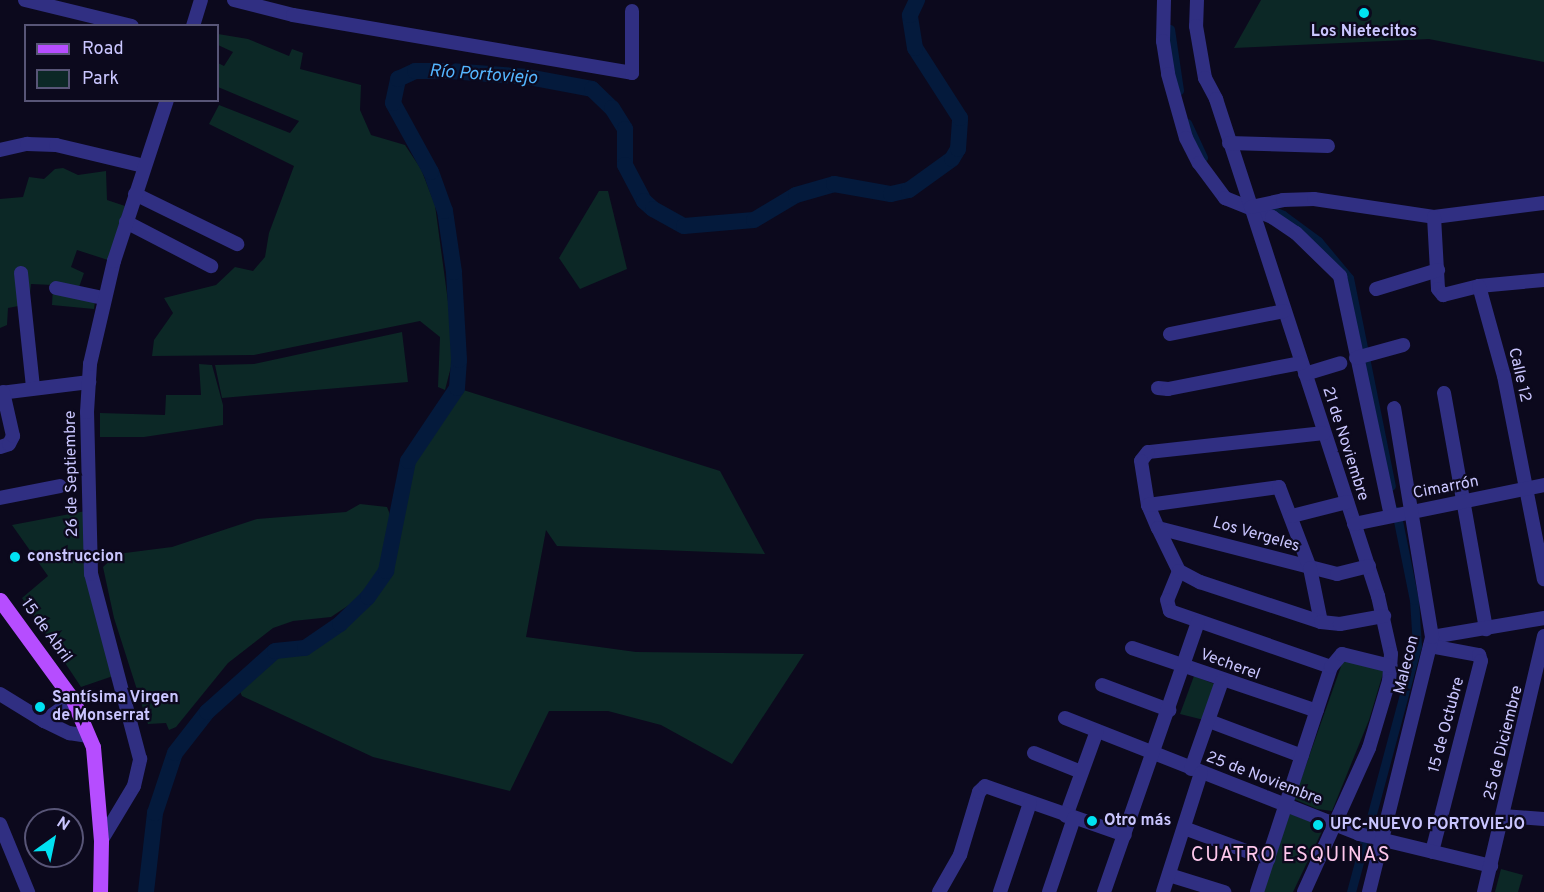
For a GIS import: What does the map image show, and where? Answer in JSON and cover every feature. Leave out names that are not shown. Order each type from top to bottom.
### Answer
[{"type":"main road","name":"15 de Abril","points":[[0,600],[73,700],[89,736],[98,774],[101,891]]},
{"type":"street","points":[[26,0],[124,24]]},
{"type":"street","points":[[194,24],[201,0]]},
{"type":"street","points":[[234,0],[293,15],[632,73],[632,10]]},
{"type":"street","points":[[1164,0],[1163,41],[1168,74],[1186,138],[1212,183],[1225,198],[1251,207],[1296,233],[1340,276],[1401,513]]},
{"type":"street","name":"21 de Noviembre","points":[[1197,0],[1196,26],[1204,78],[1251,207],[1369,566],[1384,616],[1391,666],[1369,748],[1337,825],[1304,892]]},
{"type":"street","name":"26 de Septiembre","points":[[101,842],[134,786],[140,759],[91,574],[88,382],[103,298],[166,102]]},
{"type":"street","points":[[1229,143],[1328,146]]},
{"type":"street","points":[[0,150],[27,144],[56,145],[144,166]]},
{"type":"street","points":[[135,194],[237,244]]},
{"type":"street","points":[[1251,207],[1282,200],[1314,199],[1434,217],[1544,203]]},
{"type":"street","points":[[1434,217],[1438,289],[1443,295],[1479,286],[1544,280]]},
{"type":"street","points":[[126,222],[211,266]]},
{"type":"street","points":[[1376,289],[1438,270]]},
{"type":"street","points":[[21,273],[33,388]]},
{"type":"street","name":"Calle 12","points":[[1479,286],[1528,489],[1544,578]]},
{"type":"street","points":[[56,288],[103,298]]},
{"type":"street","points":[[1170,334],[1284,312]]},
{"type":"street","points":[[1359,357],[1377,350],[1403,345]]},
{"type":"street","points":[[1158,388],[1168,389],[1340,363]]},
{"type":"street","points":[[0,447],[9,444],[13,436],[2,392],[88,382]]},
{"type":"street","points":[[1444,393],[1486,629]]},
{"type":"street","name":"Malecon","points":[[1374,891],[1378,839],[1431,642],[1401,513],[1394,408]]},
{"type":"street","points":[[1324,433],[1148,452],[1141,460],[1148,505],[1179,571],[1200,582],[1321,622],[1340,624],[1384,616]]},
{"type":"street","name":"Cimarrón","points":[[1354,524],[1544,485]]},
{"type":"street","points":[[0,498],[60,486]]},
{"type":"street","points":[[1148,505],[1279,487],[1310,568],[1321,622]]},
{"type":"street","points":[[1292,516],[1347,502]]},
{"type":"street","name":"Los Vergeles","points":[[1158,528],[1234,544],[1337,574],[1369,566]]},
{"type":"street","points":[[1179,571],[1168,607],[1198,622],[1331,667]]},
{"type":"street","points":[[1431,642],[1544,618]]},
{"type":"street","points":[[1106,892],[1198,622]]},
{"type":"street","name":"25 de Diciembre","points":[[1484,892],[1544,636]]},
{"type":"street","name":"15 de Octubre","points":[[1431,642],[1479,655],[1481,661],[1432,852]]},
{"type":"street","name":"Vecherel","points":[[1132,648],[1222,681],[1317,711]]},
{"type":"street","points":[[1257,892],[1331,667],[1342,654],[1391,666]]},
{"type":"street","points":[[1163,892],[1184,828],[1196,771],[1222,681]]},
{"type":"street","points":[[1102,686],[1169,710]]},
{"type":"street","points":[[0,694],[44,721],[69,733],[89,736]]},
{"type":"street","points":[[44,721],[73,700]]},
{"type":"street","name":"25 de Noviembre","points":[[1065,718],[1359,834],[1491,866]]},
{"type":"street","points":[[1209,721],[1302,756]]},
{"type":"street","points":[[1049,892],[1081,772],[1097,731]]},
{"type":"street","points":[[1034,753],[1081,772]]},
{"type":"street","points":[[939,892],[960,855],[979,792],[985,786],[1125,835]]},
{"type":"street","points":[[1000,892],[1030,803]]},
{"type":"street","points":[[1503,816],[1544,819]]},
{"type":"street","points":[[0,824],[5,849],[28,892]]},
{"type":"street","points":[[1184,828],[1268,859]]},
{"type":"street","points":[[1169,875],[1224,892]]},
{"type":"green space","points":[[1261,0],[1544,0],[1544,62],[1429,39],[1234,48]]},
{"type":"green space","points":[[219,34],[248,39],[289,56],[292,49],[303,53],[300,69],[361,85],[360,110],[371,135],[405,145],[421,169],[435,205],[454,355],[445,390],[438,387],[440,337],[420,321],[254,355],[152,356],[154,340],[173,313],[164,298],[216,285],[235,267],[253,271],[265,257],[269,233],[294,166],[209,124],[219,105],[290,133],[299,121],[219,87],[219,64],[224,66],[233,52],[219,45]]},
{"type":"green space","points":[[63,168],[78,175],[106,171],[107,200],[125,206],[108,260],[77,250],[71,267],[84,273],[78,290],[95,301],[94,309],[52,305],[53,285],[31,284],[29,304],[8,308],[7,325],[0,328],[0,199],[23,197],[29,177],[44,179],[55,169]]},
{"type":"green space","points":[[599,191],[608,191],[627,269],[580,289],[559,258]]},
{"type":"green space","points":[[402,332],[408,382],[222,398],[215,365],[254,364]]},
{"type":"green space","points":[[199,364],[212,365],[223,405],[223,425],[144,437],[100,437],[100,413],[165,415],[166,395],[201,395]]},
{"type":"green space","points":[[457,388],[720,471],[765,554],[557,546],[546,530],[526,637],[636,652],[804,654],[732,764],[661,725],[608,711],[549,711],[510,791],[373,757],[242,696],[236,683],[275,651],[305,648],[335,627],[368,597],[386,571],[403,480]]},
{"type":"green space","points":[[360,504],[387,507],[391,517],[382,566],[361,597],[331,617],[293,621],[273,628],[228,663],[176,727],[169,730],[166,723],[148,724],[114,618],[103,567],[117,554],[172,547],[257,519],[346,512]]},
{"type":"green space","points":[[91,510],[95,582],[119,674],[81,687],[22,598],[48,576],[12,525]]},
{"type":"green space","points":[[1344,658],[1384,670],[1369,720],[1332,811],[1317,809],[1294,799]]},
{"type":"green space","points":[[1194,676],[1217,685],[1208,721],[1180,714]]},
{"type":"green space","points":[[1283,811],[1324,827],[1293,892],[1259,892]]},
{"type":"green space","points":[[1501,869],[1523,875],[1518,892],[1495,892]]},
{"type":"waterway","name":"Río Portoviejo","points":[[146,892],[155,813],[175,753],[207,712],[275,651],[305,648],[340,624],[368,597],[386,571],[408,461],[457,388],[459,360],[454,272],[445,211],[431,172],[393,103],[398,79],[415,71],[450,71],[528,77],[592,89],[612,108],[625,129],[625,165],[644,201],[653,209],[684,226],[754,220],[796,195],[834,184],[891,194],[909,190],[952,159],[958,149],[960,118],[915,48],[910,15],[917,0]]},
{"type":"waterway","points":[[1170,29],[1179,90]]},
{"type":"waterway","points":[[1187,123],[1203,157]]},
{"type":"waterway","points":[[1261,206],[1283,215],[1318,241],[1349,278],[1391,486]]},
{"type":"waterway","points":[[1351,892],[1417,646],[1414,600],[1396,511]]},
{"type":"place","name":"Los Nietecitos","points":[[1364,13]]},
{"type":"place","name":"construccion","points":[[15,557]]},
{"type":"place","name":"Santísima Virgen de Monserrat","points":[[40,707]]},
{"type":"place","name":"Otro más","points":[[1092,821]]},
{"type":"place","name":"UPC-NUEVO PORTOVIEJO","points":[[1318,825]]},
{"type":"district","name":"CUATRO ESQUINAS","points":[[1291,856]]}]
